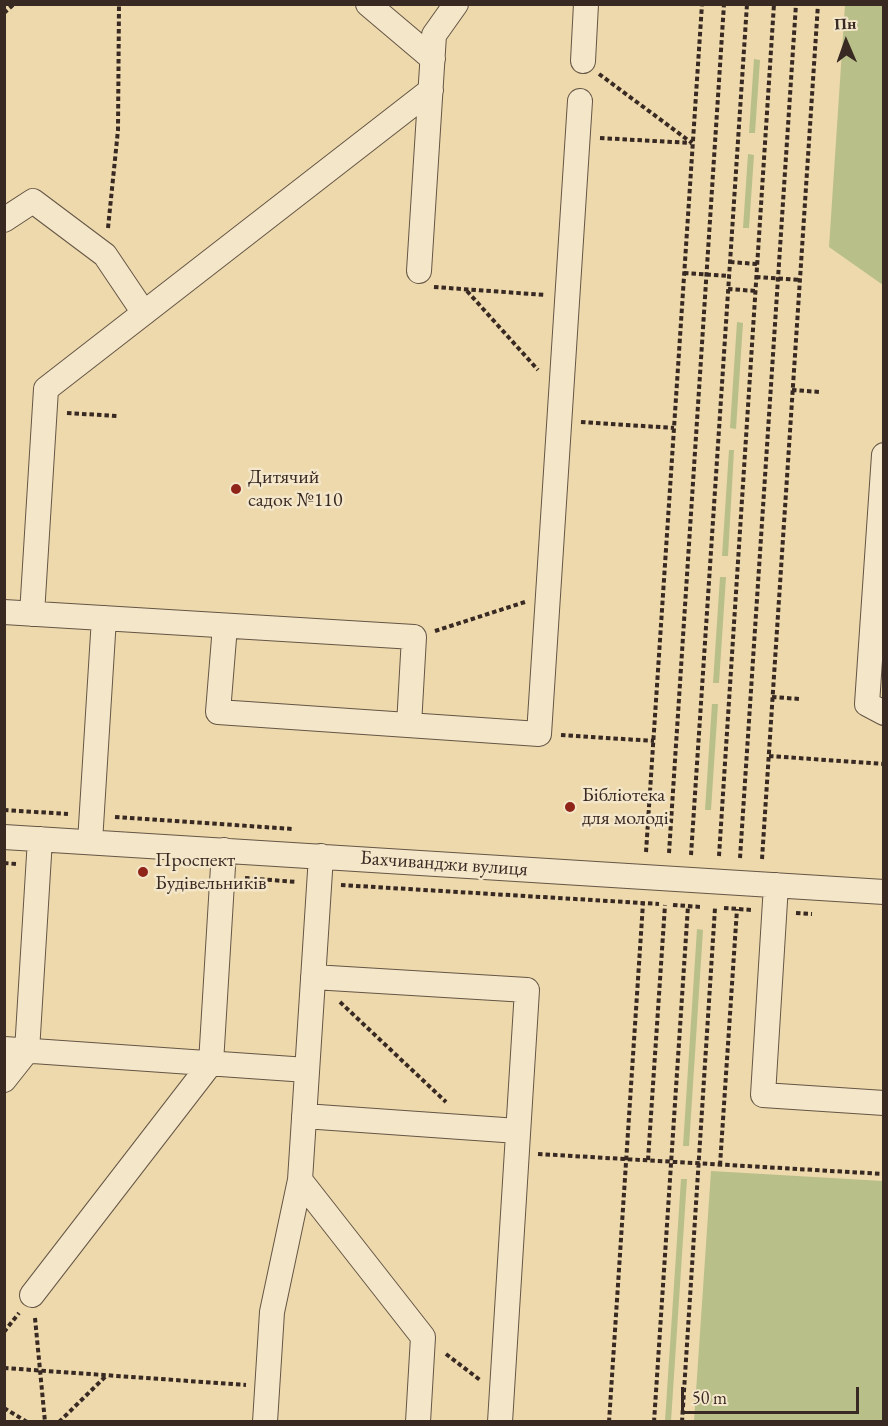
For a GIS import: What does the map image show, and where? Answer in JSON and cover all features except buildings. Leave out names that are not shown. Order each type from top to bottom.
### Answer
[{"type":"street","points":[[368,4],[433,59]]},
{"type":"street","points":[[427,280],[434,35],[456,4]]},
{"type":"street","points":[[583,62],[586,4]]},
{"type":"street","points":[[32,614],[46,389],[431,90]]},
{"type":"street","points":[[225,626],[218,712],[539,734],[580,101]]},
{"type":"street","points":[[4,220],[33,201],[105,255],[144,313]]},
{"type":"street","points":[[884,455],[867,704],[884,713]]},
{"type":"street","points":[[4,612],[414,637],[409,726]]},
{"type":"street","points":[[90,842],[104,618]]},
{"type":"street","name":"Бахчиванджи вулиця","points":[[4,837],[884,892]]},
{"type":"street","points":[[4,1080],[16,1050],[40,839]]},
{"type":"street","points":[[32,1295],[211,1063],[224,850]]},
{"type":"street","points":[[265,1422],[272,1312],[300,1180],[321,856]]},
{"type":"street","points":[[776,885],[763,1095],[884,1103]]},
{"type":"street","points":[[313,977],[527,990],[500,1422]]},
{"type":"street","points":[[16,1050],[307,1070]]},
{"type":"street","points":[[304,1116],[473,1128],[517,1142]]},
{"type":"street","points":[[300,1180],[423,1337],[421,1417]]},
{"type":"path","points":[[4,13],[14,4]]},
{"type":"path","points":[[105,255],[118,130],[119,4]]},
{"type":"path","points":[[646,852],[702,4]]},
{"type":"path","points":[[669,853],[724,4]]},
{"type":"path","points":[[691,855],[747,4]]},
{"type":"path","points":[[719,856],[774,4]]},
{"type":"path","points":[[740,858],[796,4]]},
{"type":"path","points":[[762,859],[818,4]]},
{"type":"path","points":[[583,62],[692,143]]},
{"type":"path","points":[[578,136],[692,143]]},
{"type":"path","points":[[730,262],[757,264]]},
{"type":"path","points":[[684,273],[729,276]]},
{"type":"path","points":[[756,277],[800,280]]},
{"type":"path","points":[[427,280],[466,290],[568,297]]},
{"type":"path","points":[[728,289],[756,291]]},
{"type":"path","points":[[466,290],[561,396]]},
{"type":"path","points":[[792,390],[820,392]]},
{"type":"path","points":[[45,412],[118,416]]},
{"type":"path","points":[[560,421],[674,428]]},
{"type":"path","points":[[414,637],[548,595]]},
{"type":"path","points":[[772,697],[800,699]]},
{"type":"path","points":[[539,734],[654,741]]},
{"type":"path","points":[[769,756],[884,764]]},
{"type":"path","points":[[609,1422],[643,903],[758,910]]},
{"type":"path","points":[[648,1160],[665,905]]},
{"type":"path","points":[[654,1422],[688,906]]},
{"type":"path","points":[[682,1422],[715,908]]},
{"type":"path","points":[[720,1165],[737,909]]},
{"type":"path","points":[[313,977],[473,1128]]},
{"type":"path","points":[[517,1142],[626,1159],[884,1174]]},
{"type":"path","points":[[32,1295],[45,1422]]},
{"type":"path","points":[[423,1337],[502,1396]]},
{"type":"path","points":[[4,1368],[267,1386]]},
{"type":"path","points":[[59,1422],[107,1375]]},
{"type":"path","points":[[4,1408],[27,1422]]},
{"type":"green space","points":[[845,5],[883,5],[883,285],[829,247]]},
{"type":"green space","points":[[754,59],[760,60],[755,133],[749,133]]},
{"type":"green space","points":[[748,154],[754,155],[749,228],[743,228]]},
{"type":"green space","points":[[737,322],[743,323],[736,429],[730,428]]},
{"type":"green space","points":[[729,450],[734,450],[728,556],[722,556]]},
{"type":"green space","points":[[720,577],[726,577],[719,683],[713,683]]},
{"type":"green space","points":[[712,704],[718,704],[711,810],[705,810]]},
{"type":"green space","points":[[697,929],[703,930],[689,1146],[683,1146]]},
{"type":"green space","points":[[711,1171],[883,1181],[883,1421],[694,1421]]},
{"type":"green space","points":[[681,1179],[687,1179],[671,1421],[665,1421]]},
{"type":"place","name":"Дитячий садок №110","points":[[236,489]]},
{"type":"place","name":"Бібліотека для молоді","points":[[570,807]]},
{"type":"place","name":"Проспект Будівельників","points":[[143,872]]}]
